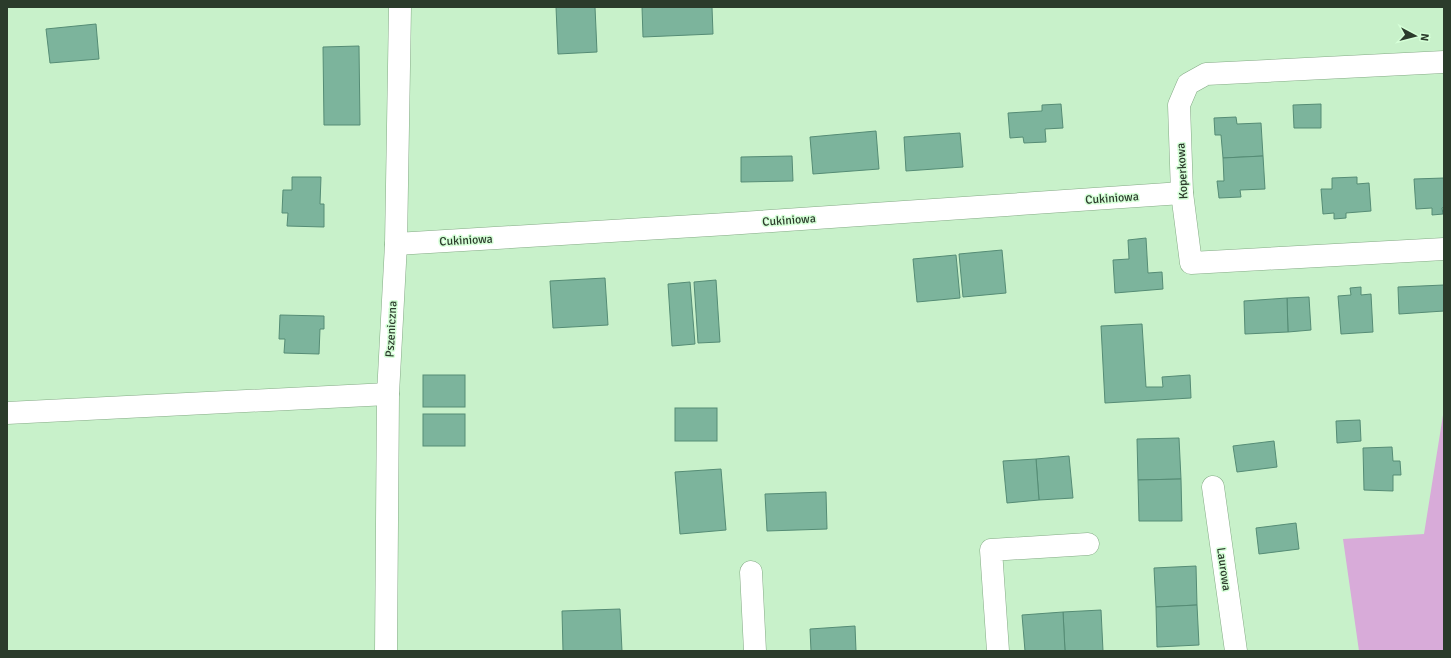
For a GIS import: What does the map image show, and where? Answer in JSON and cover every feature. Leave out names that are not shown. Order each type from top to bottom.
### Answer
[{"type":"street","name":"Pszeniczna","points":[[386,651],[388,394],[396,244],[400,7]]},
{"type":"street","name":"Koperkowa","points":[[1444,62],[1206,74],[1188,84],[1179,105],[1182,193],[1191,263],[1444,249]]},
{"type":"street","name":"Cukiniowa","points":[[396,244],[735,224],[1182,193]]},
{"type":"street","points":[[7,413],[388,394]]},
{"type":"street","name":"Laurowa","points":[[1213,487],[1236,651]]},
{"type":"street","points":[[998,651],[991,550],[1088,544]]},
{"type":"street","points":[[751,572],[755,651]]},
{"type":"shaded area","points":[[1443,415],[1444,651],[1359,651],[1343,539],[1424,534]]},
{"type":"building","points":[[556,7],[595,7],[597,52],[558,54]]},
{"type":"building","points":[[642,7],[712,7],[713,34],[643,37]]},
{"type":"building","points":[[96,24],[99,59],[50,63],[46,29]]},
{"type":"building","points":[[359,46],[360,125],[324,125],[323,47]]},
{"type":"building","points":[[1061,104],[1063,128],[1045,129],[1046,142],[1024,143],[1023,137],[1010,138],[1008,113],[1042,111],[1042,105]]},
{"type":"building","points":[[1321,104],[1321,128],[1294,128],[1293,105]]},
{"type":"building","points":[[1236,117],[1237,124],[1261,123],[1263,156],[1223,158],[1221,135],[1215,135],[1214,118]]},
{"type":"building","points":[[876,131],[879,169],[813,174],[810,137]]},
{"type":"building","points":[[960,133],[963,167],[906,171],[904,137]]},
{"type":"building","points":[[792,156],[793,181],[741,182],[741,157]]},
{"type":"building","points":[[1263,156],[1265,189],[1240,190],[1241,197],[1219,198],[1217,181],[1224,181],[1223,158]]},
{"type":"building","points":[[292,177],[321,177],[320,204],[324,204],[324,227],[287,226],[288,213],[282,213],[283,190],[292,190]]},
{"type":"building","points":[[1357,177],[1357,184],[1369,183],[1371,211],[1346,213],[1346,218],[1334,219],[1334,213],[1323,214],[1321,189],[1332,189],[1332,178]]},
{"type":"building","points":[[1444,178],[1443,214],[1432,215],[1432,208],[1416,209],[1414,179]]},
{"type":"building","points":[[1146,238],[1148,273],[1162,272],[1163,289],[1115,293],[1113,260],[1129,259],[1128,240]]},
{"type":"building","points":[[1002,250],[1006,293],[963,297],[959,254]]},
{"type":"building","points":[[956,255],[960,298],[917,302],[913,259]]},
{"type":"building","points":[[605,278],[608,325],[553,328],[550,281]]},
{"type":"building","points":[[716,280],[720,342],[698,343],[694,282]]},
{"type":"building","points":[[690,282],[695,344],[672,346],[668,284]]},
{"type":"building","points":[[1444,285],[1444,311],[1399,314],[1398,287]]},
{"type":"building","points":[[1361,287],[1361,295],[1371,294],[1373,332],[1341,334],[1338,296],[1351,295],[1350,288]]},
{"type":"building","points":[[1309,297],[1311,330],[1288,332],[1287,298]]},
{"type":"building","points":[[1287,298],[1288,332],[1245,334],[1244,301]]},
{"type":"building","points":[[280,315],[324,316],[324,329],[320,329],[319,354],[284,353],[285,339],[279,339]]},
{"type":"building","points":[[1142,324],[1146,387],[1163,387],[1162,377],[1190,375],[1191,398],[1105,403],[1101,326]]},
{"type":"building","points":[[423,375],[465,375],[465,407],[423,407]]},
{"type":"building","points":[[675,408],[717,408],[717,441],[675,441]]},
{"type":"building","points":[[423,414],[465,414],[465,446],[423,446]]},
{"type":"building","points":[[1360,420],[1361,441],[1337,443],[1336,421]]},
{"type":"building","points":[[1179,438],[1181,479],[1138,480],[1137,439]]},
{"type":"building","points":[[1274,441],[1277,467],[1237,472],[1233,446]]},
{"type":"building","points":[[1392,447],[1393,461],[1400,461],[1401,475],[1393,475],[1393,491],[1364,490],[1363,448]]},
{"type":"building","points":[[1069,456],[1073,498],[1039,500],[1036,459]]},
{"type":"building","points":[[1036,459],[1039,500],[1007,503],[1003,461]]},
{"type":"building","points":[[721,469],[726,530],[680,534],[675,472]]},
{"type":"building","points":[[1181,479],[1182,521],[1139,521],[1138,480]]},
{"type":"building","points":[[826,492],[827,529],[767,531],[765,494]]},
{"type":"building","points":[[1296,523],[1299,549],[1259,554],[1256,528]]},
{"type":"building","points":[[1196,566],[1197,605],[1156,607],[1154,568]]},
{"type":"building","points":[[1197,605],[1199,645],[1157,647],[1156,607]]},
{"type":"building","points":[[620,609],[622,651],[563,651],[562,611]]},
{"type":"building","points":[[1101,610],[1103,651],[1065,651],[1063,612]]},
{"type":"building","points":[[1063,612],[1065,651],[1025,651],[1022,615]]},
{"type":"building","points":[[855,626],[856,651],[811,651],[810,629]]}]
